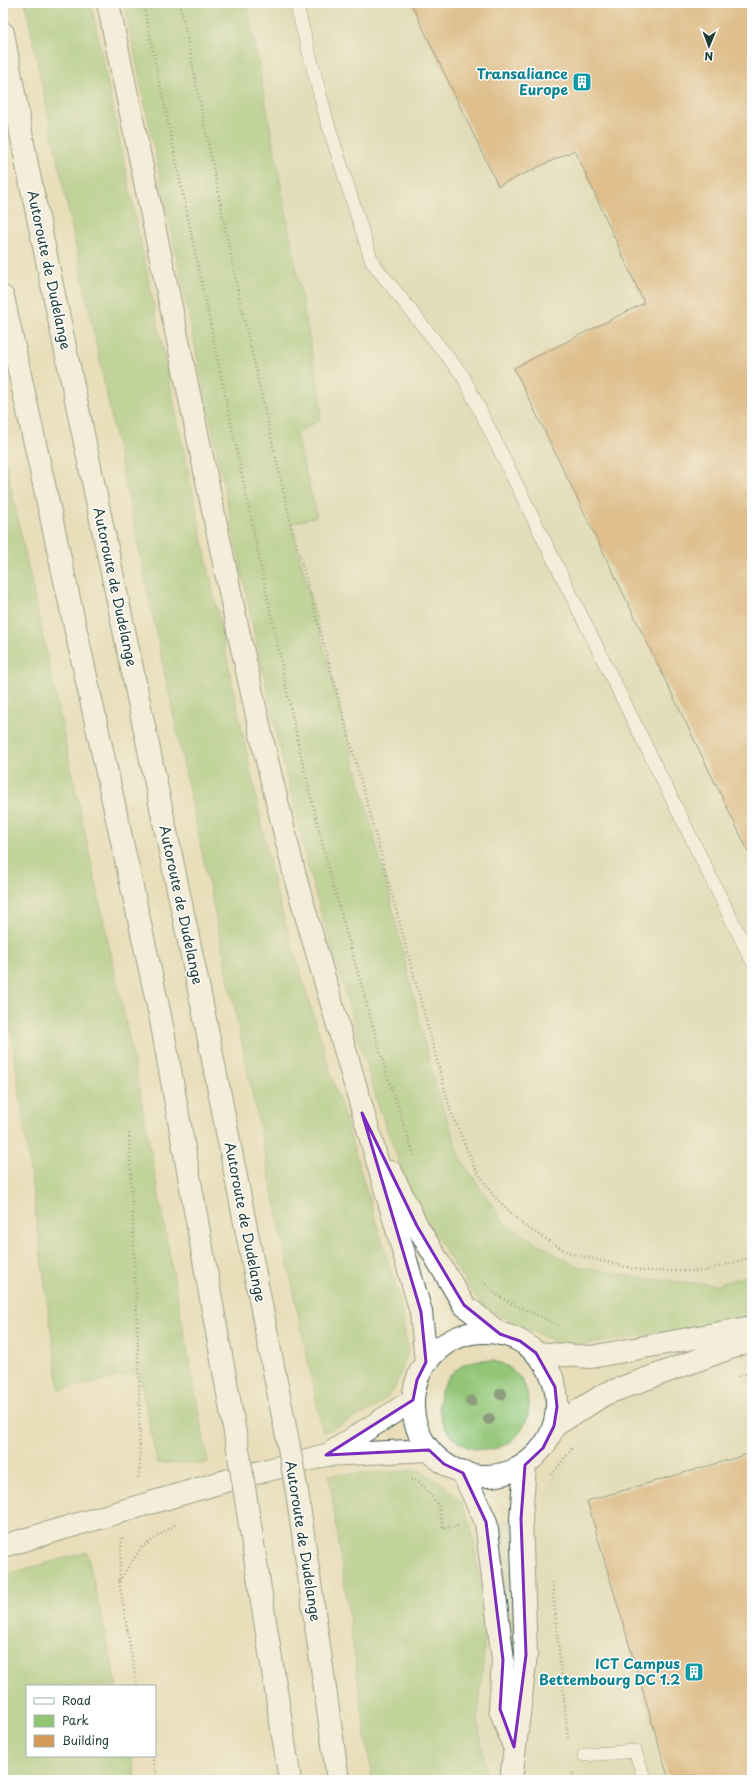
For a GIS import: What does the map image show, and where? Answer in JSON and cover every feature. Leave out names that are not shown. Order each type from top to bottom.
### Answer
[{"type":"main road","points":[[108,3],[236,621],[265,752],[297,884],[362,1113],[421,1312],[426,1362]]},
{"type":"main road","name":"Autoroute de Dudelange","points":[[3,33],[30,181],[203,1009],[288,1442],[297,1492],[338,1780]]},
{"type":"main road","points":[[3,297],[161,1020],[239,1455],[290,1780]]},
{"type":"main road","points":[[362,1113],[417,1226],[464,1305],[500,1334]]},
{"type":"main road","points":[[536,1354],[591,1357],[752,1327]]},
{"type":"main road","points":[[479,1332],[500,1334],[520,1341],[536,1354],[548,1369],[556,1387],[557,1406],[554,1426],[543,1448],[525,1464],[506,1474],[484,1476],[463,1473],[444,1464],[428,1450],[419,1435],[414,1418],[413,1400],[417,1380],[426,1362],[441,1347],[459,1337],[479,1332]]},
{"type":"main road","points":[[554,1426],[605,1394],[752,1340]]},
{"type":"main road","points":[[326,1455],[413,1400]]},
{"type":"main road","points":[[3,1546],[229,1480],[326,1455],[428,1450]]},
{"type":"main road","points":[[511,1780],[526,1655],[521,1519],[525,1464]]},
{"type":"main road","points":[[463,1473],[486,1522],[503,1660],[500,1708],[514,1747]]},
{"type":"lane","points":[[296,3],[327,121],[372,262],[462,376],[752,961]]},
{"type":"lane","points":[[584,1755],[635,1751],[645,1780]]},
{"type":"path","points":[[144,3],[299,748],[330,875],[386,1072],[415,1160]]},
{"type":"path","points":[[180,3],[240,301],[291,524],[451,1112],[474,1166],[492,1194],[523,1225],[569,1253],[643,1271],[704,1270],[752,1257]]},
{"type":"path","points":[[129,1133],[139,1373],[140,1465]]},
{"type":"path","points":[[480,1277],[484,1283],[506,1301],[549,1320],[561,1328]]},
{"type":"path","points":[[551,1479],[553,1472],[577,1441]]},
{"type":"path","points":[[124,1511],[119,1581],[137,1685]]},
{"type":"path","points":[[551,1577],[569,1748]]},
{"type":"path","points":[[152,1757],[158,1780]]},
{"type":"path","points":[[572,1768],[574,1780]]},
{"type":"highlighted area","points":[[362,1113],[417,1226],[464,1305],[500,1334],[520,1341],[536,1353],[555,1387],[557,1407],[554,1426],[543,1448],[525,1465],[521,1519],[526,1655],[514,1747],[500,1709],[503,1660],[486,1522],[463,1473],[444,1464],[429,1450],[326,1455],[413,1400],[417,1380],[426,1362],[421,1312]]},
{"type":"shaded area","points":[[247,3],[752,3],[752,1274],[716,1285],[648,1279],[576,1266],[504,1223],[462,1161],[434,1082],[386,881],[291,524],[317,516],[296,433],[321,419],[321,402]]},
{"type":"shaded area","points":[[752,1314],[752,1780],[487,1780],[478,1720],[486,1625],[471,1525],[545,1515],[545,1493],[553,1472],[587,1429],[611,1413],[586,1344],[700,1328]]},
{"type":"green space","points":[[25,3],[91,3],[275,889],[401,1304],[408,1353],[394,1390],[375,1408],[323,1433]]},
{"type":"green space","points":[[124,3],[247,3],[321,402],[321,419],[296,434],[317,516],[291,524],[386,881],[434,1082],[462,1161],[504,1223],[576,1266],[648,1279],[716,1285],[752,1274],[752,1314],[700,1328],[586,1344],[571,1345],[555,1342],[492,1312],[478,1301],[431,1229],[409,1189],[379,1108],[311,879],[251,617]]},
{"type":"green space","points":[[3,450],[135,1066],[208,1462],[204,1464],[157,1463],[139,1373],[59,1390],[3,969]]},
{"type":"green space","points":[[484,1360],[501,1364],[516,1373],[525,1388],[529,1405],[525,1422],[516,1437],[501,1446],[484,1450],[467,1446],[452,1437],[443,1422],[439,1405],[443,1388],[452,1373],[467,1364]]},
{"type":"green space","points":[[420,1470],[443,1484],[461,1502],[471,1525],[486,1625],[478,1720],[487,1780],[372,1780],[329,1475]]},
{"type":"green space","points":[[87,1552],[117,1685],[26,1685],[26,1757],[132,1757],[136,1780],[3,1780],[3,1575]]},
{"type":"building","points":[[411,3],[752,3],[752,859],[514,368],[644,303],[575,150],[498,186]]},
{"type":"building","name":"ICT Campus Bettembourg DC 1.2","points":[[752,1453],[752,1780],[669,1780],[587,1501]]},
{"type":"place","name":"Transaliance Europe","points":[[582,82]]},
{"type":"place","name":"ICT Campus Bettembourg DC 1.2","points":[[694,1672]]}]
